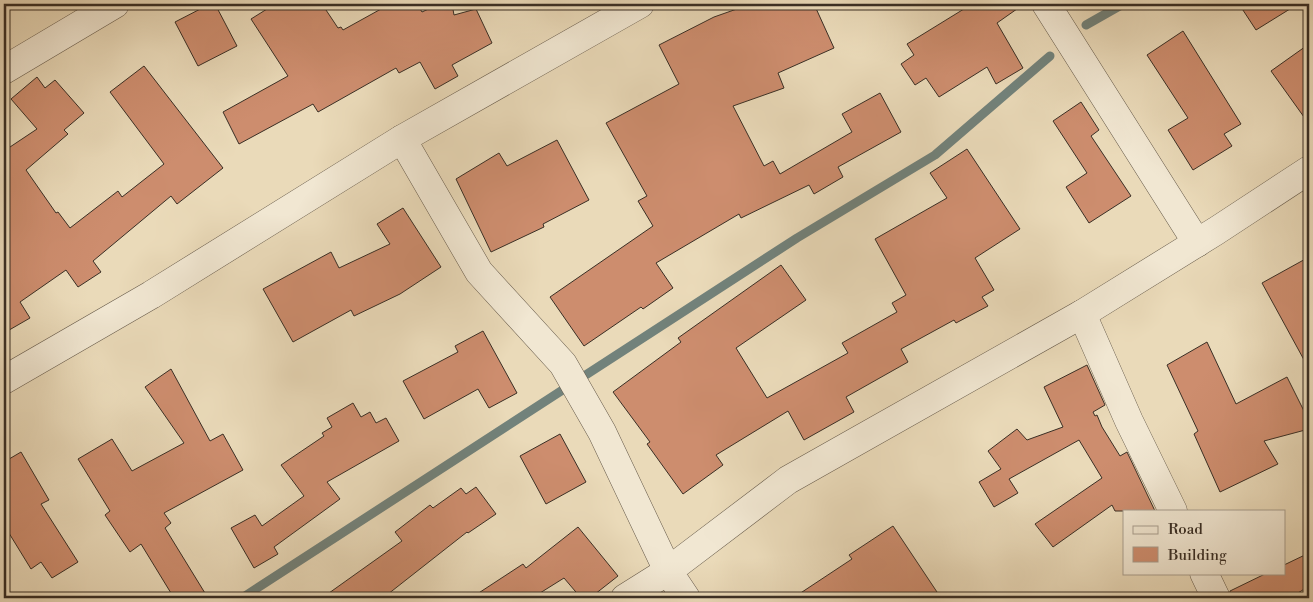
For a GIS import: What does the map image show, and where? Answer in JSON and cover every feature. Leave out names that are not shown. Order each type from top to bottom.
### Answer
[{"type":"street","points":[[4,70],[115,4]]},
{"type":"street","points":[[4,380],[152,295],[402,139],[640,4]]},
{"type":"street","points":[[1046,4],[1197,243]]},
{"type":"street","points":[[402,139],[479,272],[563,364],[602,432],[668,571],[686,598]]},
{"type":"street","points":[[625,598],[668,571],[788,480],[1082,314],[1197,243],[1309,170]]},
{"type":"street","points":[[1082,314],[1129,421],[1173,510]]},
{"type":"street","points":[[1204,574],[1216,598]]},
{"type":"building","points":[[210,4],[215,4],[237,46],[198,66],[175,22]]},
{"type":"building","points":[[275,4],[322,4],[338,28],[341,27],[343,30],[390,4],[417,4],[422,12],[439,4],[452,4],[454,15],[476,9],[492,43],[452,65],[458,76],[435,89],[420,62],[399,73],[396,68],[318,112],[313,104],[239,144],[223,112],[288,76],[251,19]]},
{"type":"building","points":[[751,4],[814,4],[834,48],[778,73],[784,88],[733,106],[764,166],[773,161],[780,174],[852,132],[842,114],[880,93],[901,132],[838,167],[843,177],[814,194],[809,185],[741,218],[739,214],[656,263],[673,288],[643,309],[641,307],[584,346],[550,297],[653,226],[638,201],[647,196],[606,123],[679,84],[659,45],[714,17]]},
{"type":"building","points":[[972,4],[1024,4],[997,23],[1023,68],[996,84],[987,67],[939,97],[926,78],[915,85],[901,64],[914,55],[907,44]]},
{"type":"building","points":[[1239,4],[1298,4],[1256,30]]},
{"type":"building","points":[[1183,31],[1241,124],[1224,134],[1232,146],[1193,170],[1168,130],[1188,118],[1147,55]]},
{"type":"building","points":[[1309,44],[1309,124],[1271,71]]},
{"type":"building","points":[[144,66],[223,168],[177,204],[171,196],[93,261],[101,272],[78,287],[66,270],[20,302],[30,318],[4,333],[4,138],[10,147],[37,129],[11,99],[37,77],[45,88],[55,80],[84,113],[64,130],[68,134],[26,170],[56,213],[58,212],[70,228],[118,191],[122,197],[164,164],[110,92]]},
{"type":"building","points":[[1081,102],[1099,130],[1091,136],[1131,196],[1089,223],[1066,187],[1087,173],[1053,121]]},
{"type":"building","points":[[557,140],[589,200],[543,224],[544,227],[491,252],[456,179],[499,153],[507,166]]},
{"type":"building","points":[[967,149],[1020,229],[975,258],[994,290],[982,297],[988,306],[956,323],[954,320],[901,349],[908,362],[846,397],[854,412],[804,440],[788,411],[716,455],[723,465],[683,494],[647,444],[650,442],[613,392],[681,342],[678,338],[781,265],[806,300],[736,348],[767,398],[848,353],[842,343],[897,312],[892,303],[906,295],[875,239],[947,198],[930,173]]},
{"type":"building","points":[[403,208],[441,267],[400,294],[354,316],[351,310],[293,342],[263,289],[331,252],[339,268],[390,244],[377,224]]},
{"type":"building","points":[[1309,257],[1309,369],[1262,283]]},
{"type":"building","points":[[483,331],[517,393],[489,408],[478,389],[424,419],[403,381],[458,352],[455,346]]},
{"type":"building","points":[[1207,342],[1236,404],[1287,377],[1309,421],[1309,429],[1264,441],[1278,464],[1220,492],[1194,434],[1198,431],[1167,365]]},
{"type":"building","points":[[1087,365],[1105,405],[1093,412],[1095,416],[1097,415],[1102,427],[1120,456],[1127,452],[1155,510],[1115,511],[1112,505],[1053,547],[1035,524],[1102,478],[1079,440],[1009,479],[1018,493],[994,507],[979,482],[1001,469],[988,451],[1017,429],[1027,440],[1063,427],[1044,387]]},
{"type":"building","points":[[171,369],[210,441],[223,434],[243,470],[164,513],[171,523],[165,528],[208,598],[174,598],[141,544],[130,552],[105,515],[110,511],[78,459],[112,439],[132,471],[184,443],[145,387]]},
{"type":"building","points":[[353,403],[361,417],[370,412],[376,423],[386,418],[399,441],[327,482],[340,499],[274,547],[278,554],[254,568],[231,528],[255,515],[262,526],[304,496],[281,465],[324,436],[322,433],[332,427],[327,418]]},
{"type":"building","points":[[560,434],[586,482],[546,504],[520,456]]},
{"type":"building","points":[[21,452],[49,500],[41,504],[78,562],[52,578],[41,562],[31,569],[4,525],[4,462]]},
{"type":"building","points":[[476,487],[496,514],[467,532],[383,598],[322,598],[402,541],[395,532],[430,505],[433,508],[461,488],[466,494]]},
{"type":"building","points":[[893,526],[941,598],[793,598],[852,559],[849,555]]},
{"type":"building","points":[[578,527],[618,576],[590,598],[581,598],[564,578],[532,598],[471,598],[523,564],[526,568]]},
{"type":"building","points":[[1309,553],[1309,586],[1290,598],[1231,598],[1230,591],[1265,574],[1286,574],[1286,564]]},
{"type":"waterway","points":[[1086,25],[1123,4]]},
{"type":"waterway","points":[[242,598],[797,238],[935,155],[1050,56]]}]
